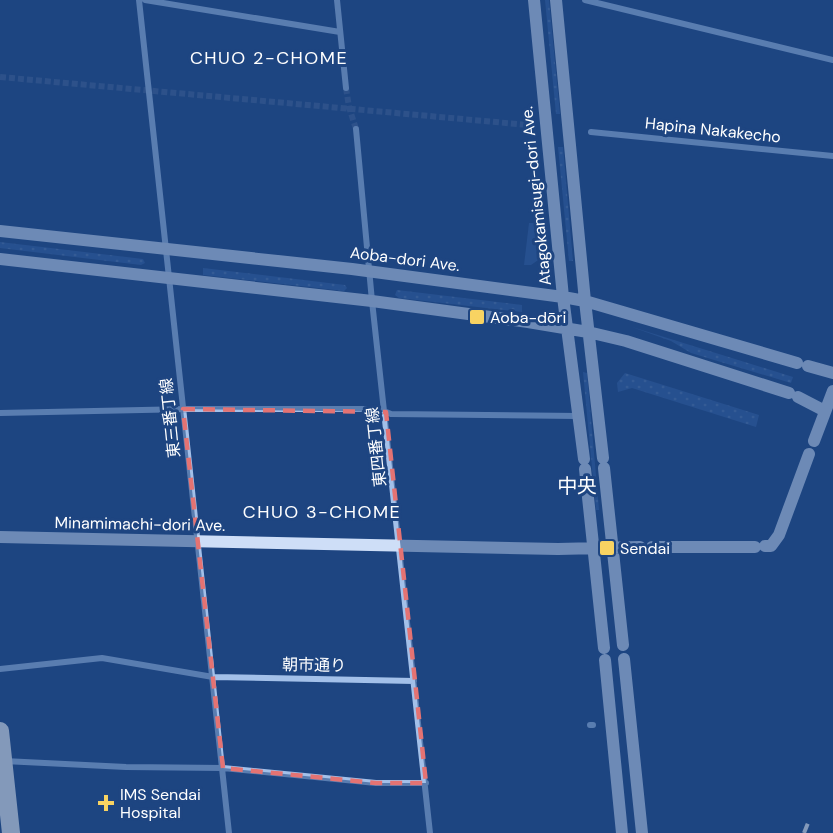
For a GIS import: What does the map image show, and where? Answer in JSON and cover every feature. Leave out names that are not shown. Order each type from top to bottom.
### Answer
[{"type":"highway","points":[[0,731],[11,833]]},
{"type":"street","name":"東三番丁線","points":[[139,0],[229,833]]},
{"type":"street","points":[[145,0],[340,32]]},
{"type":"street","points":[[337,0],[346,88]]},
{"type":"street","name":"Atagokamisugi-dori Ave.","points":[[534,0],[563,297],[594,548],[622,833]]},
{"type":"street","points":[[556,0],[588,332],[623,645]]},
{"type":"street","points":[[585,0],[833,60]]},
{"type":"street","name":"東四番丁線","points":[[356,129],[372,301],[386,412],[430,833]]},
{"type":"street","name":"Hapina Nakakecho","points":[[591,132],[833,156]]},
{"type":"street","name":"Aoba-dori Ave.","points":[[0,231],[370,271],[563,297],[585,301],[833,373]]},
{"type":"street","points":[[0,258],[372,301],[567,328],[626,341],[794,395],[825,411]]},
{"type":"street","points":[[814,441],[833,391]]},
{"type":"street","points":[[0,413],[183,409],[379,409],[405,414],[579,416]]},
{"type":"street","name":"Minamimachi-dori Ave.","points":[[0,537],[400,546],[594,548],[771,546],[779,535],[810,454]]},
{"type":"street","name":"朝市通り","points":[[0,669],[102,658],[213,676],[414,681]]},
{"type":"street","points":[[624,659],[642,833]]},
{"type":"street","points":[[3,760],[126,767],[223,768],[376,783],[426,783]]},
{"type":"highlighted area","points":[[183,409],[386,412],[426,783],[376,783],[223,768]]},
{"type":"shaded area","points":[[545,0],[549,0],[560,114],[556,114]]},
{"type":"shaded area","points":[[558,147],[563,147],[573,261],[569,261]]},
{"type":"shaded area","points":[[529,223],[538,223],[541,258],[531,265],[524,265]]},
{"type":"shaded area","points":[[0,242],[143,259],[145,263],[141,265],[0,248]]},
{"type":"shaded area","points":[[203,268],[345,285],[347,288],[344,291],[203,275]]},
{"type":"shaded area","points":[[397,290],[522,305],[522,312],[399,298],[395,295]]},
{"type":"shaded area","points":[[632,327],[793,377],[791,383],[691,353],[671,341]]},
{"type":"shaded area","points":[[583,372],[587,373],[599,510],[596,510]]},
{"type":"shaded area","points":[[625,373],[759,415],[756,427],[632,388],[618,392],[617,383]]},
{"type":"tunnel","points":[[0,77],[528,125]]},
{"type":"tunnel","points":[[346,88],[356,129]]},
{"type":"railway","points":[[804,833],[808,823]]},
{"type":"place","name":"Aoba-dōri","points":[[477,317]]},
{"type":"place","name":"Sendai","points":[[607,548]]},
{"type":"place","name":"IMS Sendai Hospital","points":[[106,803]]},
{"type":"district","name":"CHUO 2-CHOME","points":[[269,58]]},
{"type":"district","name":"中央","points":[[577,486]]},
{"type":"district","name":"CHUO 3-CHOME","points":[[322,512]]}]
